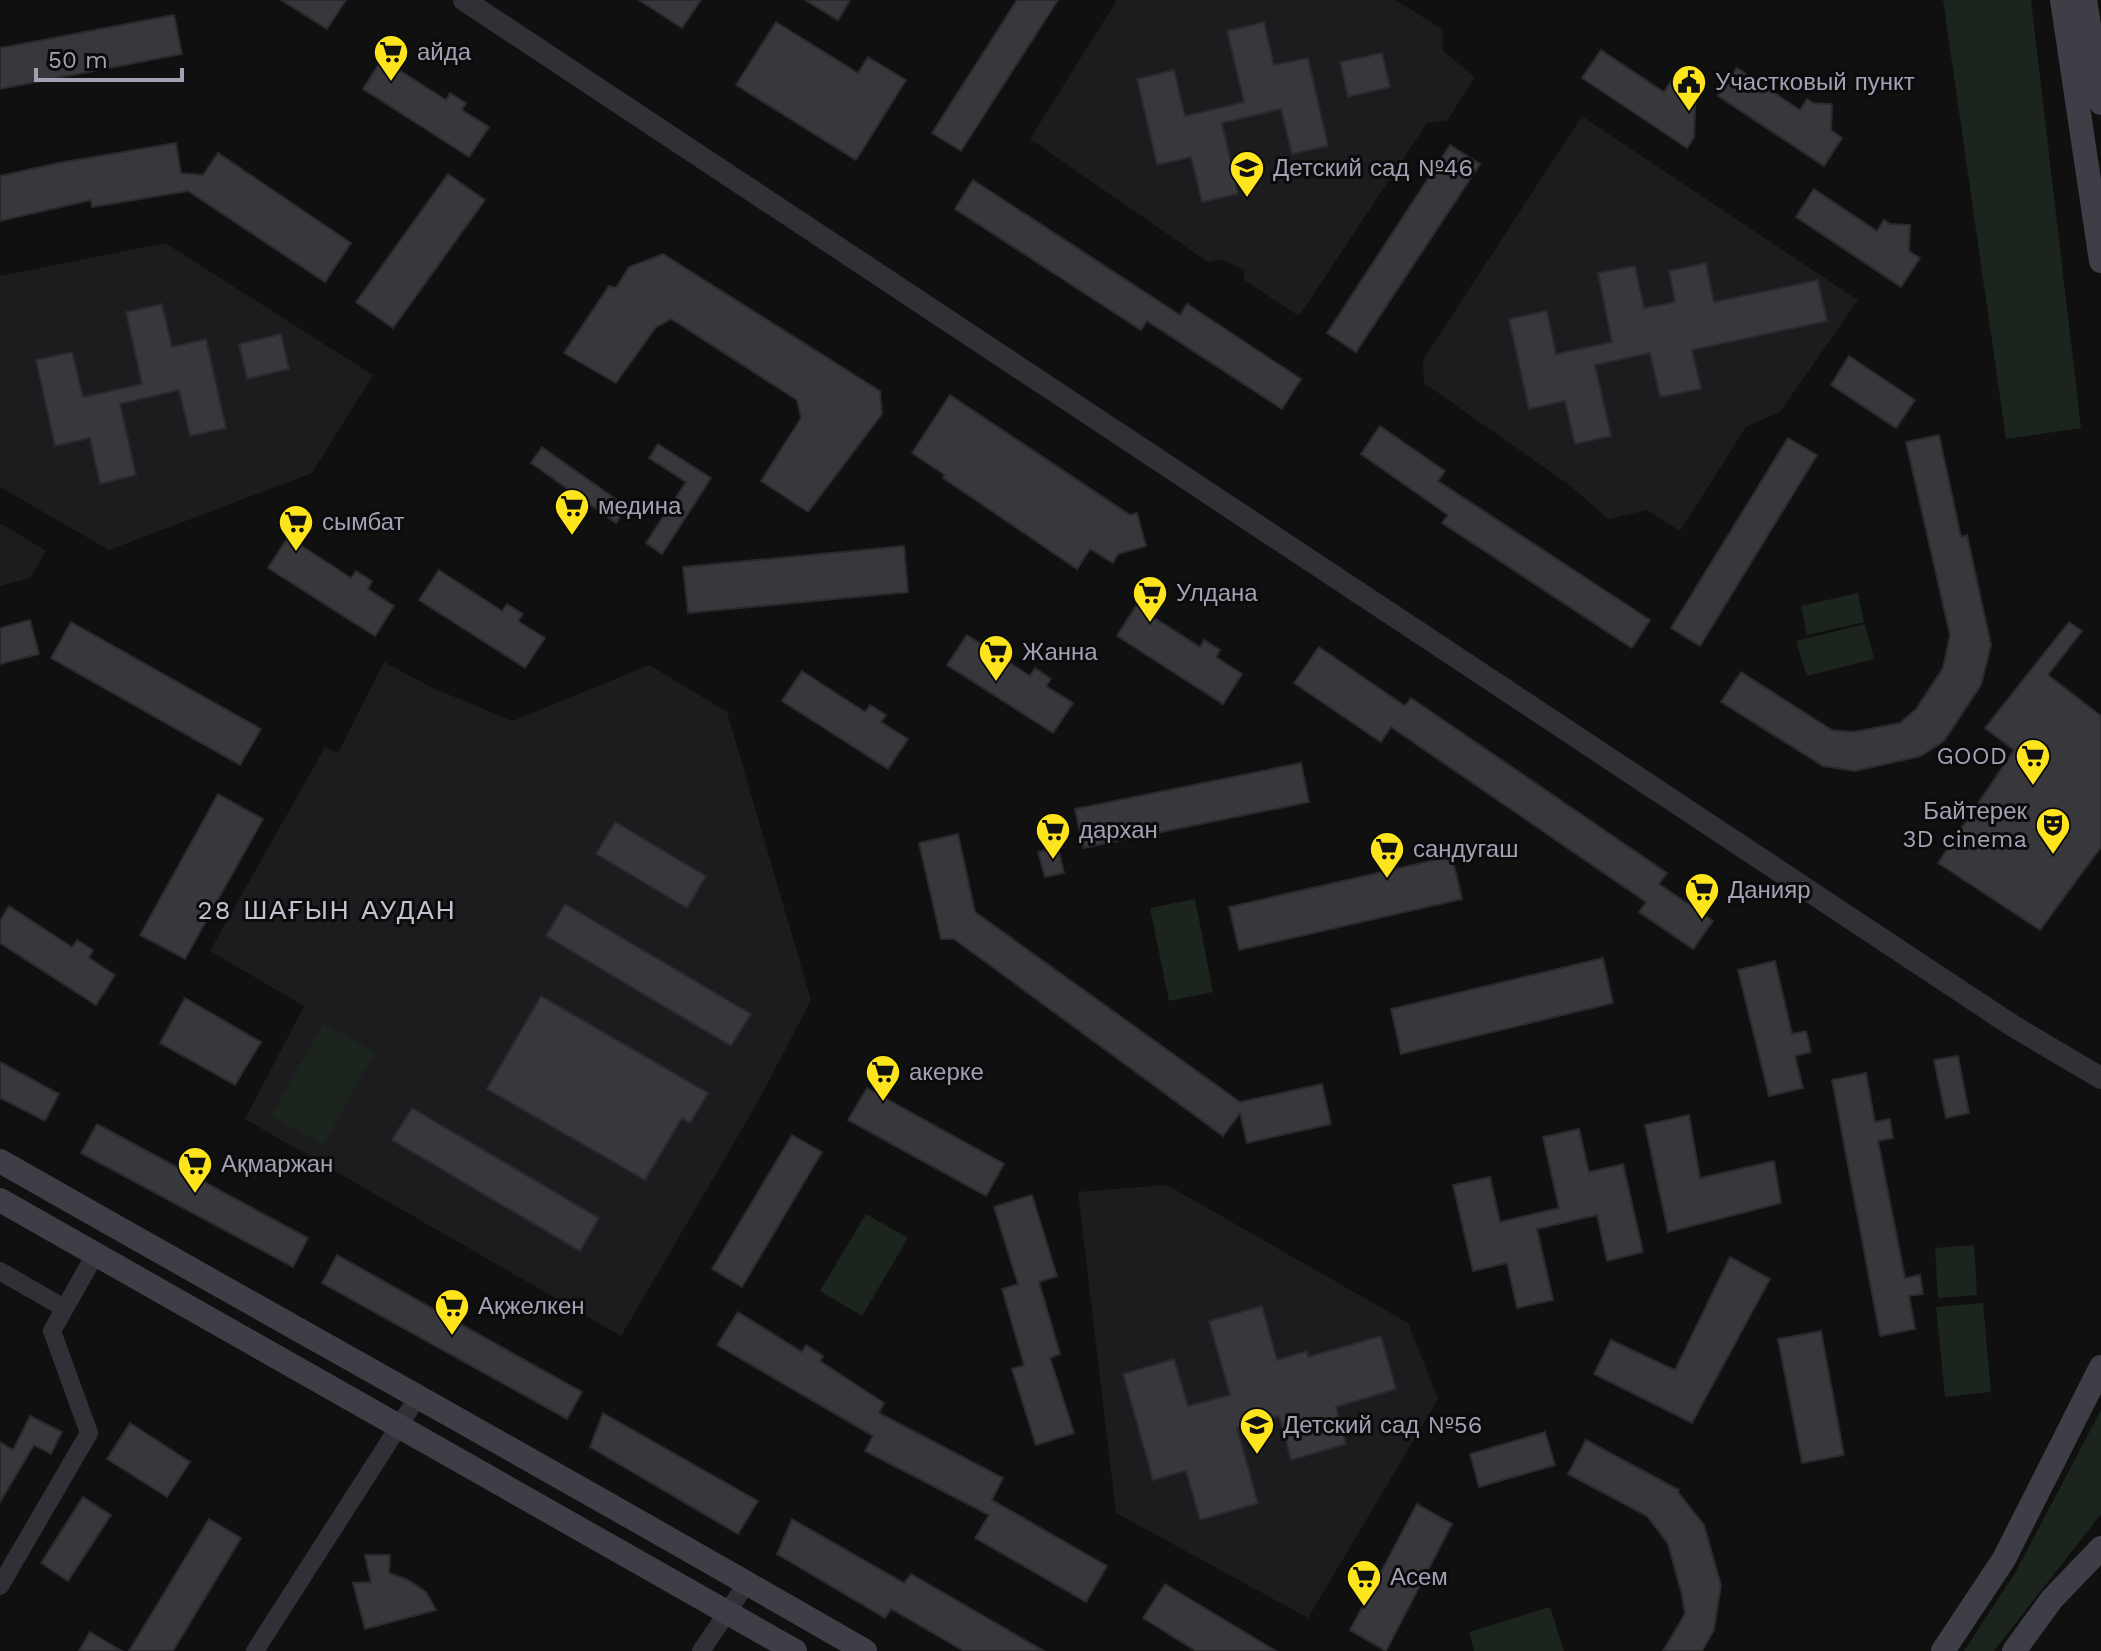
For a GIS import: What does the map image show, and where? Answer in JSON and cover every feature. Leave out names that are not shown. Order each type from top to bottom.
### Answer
[{"type":"main road","points":[[2062,0],[2101,261]]},
{"type":"main road","points":[[2085,0],[2101,103]]},
{"type":"main road","points":[[10,1166],[417,1398],[565,1478],[865,1651]]},
{"type":"main road","points":[[1,1204],[96,1253],[795,1651]]},
{"type":"main road","points":[[1943,1651],[2004,1559],[2101,1367]]},
{"type":"main road","points":[[2014,1651],[2052,1599],[2101,1548]]},
{"type":"street","points":[[464,0],[2013,1026],[2101,1078]]},
{"type":"street","points":[[1,1204],[10,1166]]},
{"type":"street","points":[[0,1586],[89,1433],[52,1331],[96,1253]]},
{"type":"street","points":[[0,1271],[64,1308]]},
{"type":"street","points":[[255,1651],[417,1398]]},
{"type":"street","points":[[701,1651],[747,1583]]},
{"type":"shaded area","name":"Детский сад №46","points":[[1117,0],[1396,0],[1443,30],[1443,51],[1475,77],[1447,121],[1427,123],[1299,316],[1244,280],[1244,270],[1221,259],[1208,262],[1030,139]]},
{"type":"shaded area","points":[[1943,0],[2031,0],[2081,428],[2006,439]]},
{"type":"shaded area","points":[[1582,116],[1858,300],[1780,412],[1746,427],[1680,531],[1647,510],[1608,519],[1568,484],[1424,383],[1423,360]]},
{"type":"shaded area","points":[[165,243],[373,375],[312,473],[109,550],[0,487],[0,276]]},
{"type":"shaded area","points":[[0,523],[46,551],[30,578],[0,586]]},
{"type":"shaded area","points":[[1858,593],[1864,622],[1807,635],[1801,606]]},
{"type":"shaded area","points":[[1865,624],[1874,659],[1807,676],[1796,641]]},
{"type":"shaded area","points":[[384,662],[435,689],[513,721],[649,665],[727,712],[811,1000],[759,1100],[621,1336],[245,1119],[304,1006],[210,951],[325,747],[338,753]]},
{"type":"shaded area","points":[[1195,899],[1213,992],[1169,1001],[1150,908]]},
{"type":"shaded area","points":[[323,1023],[375,1052],[323,1145],[271,1116]]},
{"type":"shaded area","name":"Детский сад №56","points":[[1167,1185],[1408,1323],[1438,1399],[1308,1618],[1116,1513],[1078,1192]]},
{"type":"shaded area","points":[[866,1214],[908,1238],[862,1316],[820,1291]]},
{"type":"shaded area","points":[[1974,1245],[1977,1295],[1938,1298],[1935,1248]]},
{"type":"shaded area","points":[[1983,1303],[1991,1392],[1945,1397],[1936,1307]]},
{"type":"shaded area","points":[[2101,1410],[2101,1514],[1994,1651],[1964,1651],[2015,1573]]},
{"type":"shaded area","points":[[1550,1607],[1564,1651],[1474,1651],[1469,1632]]},
{"type":"building","points":[[281,0],[346,0],[327,29]]},
{"type":"building","points":[[639,0],[701,0],[682,28]]},
{"type":"building","points":[[805,0],[850,0],[838,20]]},
{"type":"building","points":[[1017,0],[1058,0],[961,151],[932,133]]},
{"type":"building","points":[[174,15],[182,54],[0,89],[0,48]]},
{"type":"building","points":[[776,22],[858,73],[868,57],[906,80],[856,160],[736,85]]},
{"type":"building","points":[[1264,22],[1274,65],[1308,58],[1328,146],[1292,154],[1281,109],[1222,123],[1238,194],[1202,202],[1191,157],[1157,165],[1137,79],[1174,70],[1185,116],[1244,102],[1227,31]]},
{"type":"building","points":[[1601,50],[1664,92],[1671,81],[1677,85],[1696,86],[1694,137],[1687,148],[1582,78]]},
{"type":"building","points":[[1382,53],[1390,87],[1348,97],[1340,62]]},
{"type":"building","points":[[382,59],[446,100],[450,93],[466,103],[462,110],[489,127],[469,157],[363,89]]},
{"type":"building","points":[[1737,68],[1800,110],[1807,99],[1813,103],[1832,104],[1831,130],[1842,138],[1824,166],[1718,96]]},
{"type":"building","points":[[176,143],[181,173],[203,175],[218,153],[351,243],[325,282],[188,191],[92,207],[91,200],[0,221],[0,176]]},
{"type":"building","points":[[1450,145],[1480,164],[1356,352],[1327,333]]},
{"type":"building","points":[[448,174],[485,200],[393,328],[356,302]]},
{"type":"building","points":[[973,180],[1180,315],[1187,304],[1301,379],[1282,409],[1147,321],[1141,330],[955,209]]},
{"type":"building","points":[[1814,189],[1877,231],[1884,220],[1890,224],[1910,225],[1909,251],[1920,258],[1901,287],[1796,217]]},
{"type":"building","points":[[663,254],[880,391],[882,414],[808,512],[761,481],[801,418],[797,400],[671,319],[656,327],[616,383],[564,353],[609,286],[616,288],[629,267]]},
{"type":"building","points":[[1706,263],[1714,302],[1818,280],[1827,321],[1692,350],[1701,389],[1660,397],[1650,353],[1595,365],[1611,436],[1575,444],[1565,401],[1529,409],[1509,319],[1547,311],[1556,354],[1612,342],[1598,273],[1635,266],[1644,308],[1675,302],[1669,271]]},
{"type":"building","points":[[162,304],[172,347],[206,339],[226,428],[190,436],[179,390],[120,404],[136,475],[100,484],[90,438],[55,446],[36,360],[72,352],[83,397],[142,384],[126,312]]},
{"type":"building","points":[[281,334],[289,369],[247,379],[239,344]]},
{"type":"building","points":[[1849,356],[1915,400],[1896,428],[1831,385]]},
{"type":"building","points":[[950,395],[1130,515],[1137,513],[1146,546],[1118,554],[1113,563],[1090,549],[1077,569],[943,478],[945,475],[912,453]]},
{"type":"building","points":[[1380,426],[1445,471],[1438,481],[1650,620],[1632,648],[1442,523],[1448,515],[1361,454]]},
{"type":"building","points":[[1939,435],[1961,537],[1967,535],[1991,645],[1981,685],[1944,741],[1921,756],[1855,771],[1823,766],[1721,702],[1741,672],[1832,730],[1853,732],[1900,723],[1916,709],[1943,668],[1950,635],[1906,442]]},
{"type":"building","points":[[1788,438],[1817,455],[1700,646],[1671,628]]},
{"type":"building","points":[[658,444],[711,478],[662,554],[646,543],[686,482],[649,458]]},
{"type":"building","points":[[542,447],[627,507],[616,523],[531,463]]},
{"type":"building","points":[[288,537],[351,578],[356,571],[372,581],[368,589],[394,606],[375,636],[268,568]]},
{"type":"building","points":[[904,546],[908,592],[688,613],[683,567]]},
{"type":"building","points":[[439,570],[502,611],[507,604],[523,614],[518,621],[545,638],[525,668],[419,600]]},
{"type":"building","points":[[1136,606],[1200,647],[1204,640],[1220,650],[1216,657],[1242,674],[1223,704],[1117,636]]},
{"type":"building","points":[[30,620],[39,654],[0,664],[0,628]]},
{"type":"building","points":[[71,622],[261,729],[240,765],[51,658]]},
{"type":"building","points":[[2069,622],[2082,631],[2048,675],[2101,716],[2101,847],[2040,930],[1938,863],[2014,750],[1985,728]]},
{"type":"building","points":[[967,635],[1030,676],[1035,668],[1051,679],[1046,686],[1073,703],[1053,733],[947,665]]},
{"type":"building","points":[[1319,647],[1405,706],[1411,698],[1667,873],[1659,884],[1713,921],[1693,949],[1639,912],[1646,902],[1391,727],[1381,742],[1294,683]]},
{"type":"building","points":[[802,671],[865,712],[870,705],[886,715],[881,722],[908,739],[888,769],[782,701]]},
{"type":"building","points":[[1301,763],[1309,802],[1083,848],[1075,809]]},
{"type":"building","points":[[218,794],[263,819],[185,959],[140,935]]},
{"type":"building","points":[[615,822],[706,876],[687,908],[596,854]]},
{"type":"building","points":[[958,834],[975,912],[1240,1102],[1322,1084],[1331,1124],[1247,1143],[1240,1113],[1223,1136],[954,939],[941,939],[919,843]]},
{"type":"building","points":[[1058,847],[1064,873],[1045,877],[1038,852]]},
{"type":"building","points":[[1452,856],[1462,899],[1239,950],[1229,907]]},
{"type":"building","points":[[565,904],[751,1014],[731,1046],[546,936]]},
{"type":"building","points":[[9,906],[72,947],[77,940],[93,950],[89,958],[115,975],[96,1005],[0,943],[0,921]]},
{"type":"building","points":[[1603,958],[1613,1003],[1401,1054],[1391,1009]]},
{"type":"building","points":[[1775,961],[1792,1034],[1806,1031],[1811,1052],[1795,1056],[1803,1088],[1769,1096],[1738,970]]},
{"type":"building","points":[[541,996],[708,1093],[690,1123],[682,1118],[645,1180],[487,1089]]},
{"type":"building","points":[[185,998],[261,1042],[235,1085],[160,1043]]},
{"type":"building","points":[[1958,1056],[1969,1113],[1946,1118],[1934,1060]]},
{"type":"building","points":[[0,1062],[59,1094],[45,1121],[0,1098]]},
{"type":"building","points":[[1866,1073],[1875,1122],[1890,1119],[1893,1138],[1878,1141],[1905,1278],[1920,1275],[1923,1294],[1909,1296],[1915,1329],[1880,1336],[1832,1080]]},
{"type":"building","points":[[867,1088],[1004,1164],[986,1196],[848,1120]]},
{"type":"building","points":[[412,1108],[599,1218],[580,1251],[392,1140]]},
{"type":"building","points":[[1689,1115],[1700,1178],[1774,1161],[1781,1203],[1668,1232],[1645,1125]]},
{"type":"building","name":"Ақмаржан","points":[[97,1124],[308,1238],[293,1267],[81,1153]]},
{"type":"building","points":[[1579,1129],[1589,1172],[1623,1164],[1643,1252],[1607,1261],[1597,1215],[1537,1229],[1553,1300],[1517,1308],[1507,1263],[1473,1271],[1453,1185],[1490,1177],[1500,1222],[1559,1208],[1543,1137]]},
{"type":"building","points":[[792,1135],[822,1152],[742,1287],[712,1269]]},
{"type":"building","points":[[1032,1195],[1057,1276],[1039,1282],[1060,1354],[1050,1358],[1074,1433],[1036,1445],[1012,1369],[1024,1365],[1002,1289],[1018,1284],[994,1207]]},
{"type":"building","name":"Ақжелкен","points":[[337,1255],[582,1392],[567,1419],[322,1283]]},
{"type":"building","points":[[1730,1257],[1770,1279],[1692,1423],[1594,1374],[1611,1340],[1675,1370]]},
{"type":"building","points":[[1262,1306],[1277,1360],[1307,1351],[1308,1357],[1381,1336],[1396,1389],[1336,1407],[1346,1444],[1291,1460],[1279,1416],[1237,1428],[1258,1503],[1200,1520],[1186,1471],[1153,1480],[1123,1374],[1174,1359],[1188,1406],[1230,1395],[1209,1321]]},
{"type":"building","points":[[738,1312],[802,1352],[806,1345],[823,1356],[820,1361],[884,1403],[879,1413],[1003,1478],[992,1500],[1107,1566],[1086,1602],[975,1538],[989,1515],[865,1451],[873,1436],[717,1345]]},
{"type":"building","points":[[1821,1331],[1844,1455],[1802,1463],[1778,1339]]},
{"type":"building","points":[[603,1413],[758,1501],[738,1534],[590,1447]]},
{"type":"building","points":[[30,1416],[62,1432],[51,1454],[34,1445],[0,1502],[0,1442],[13,1450]]},
{"type":"building","points":[[130,1423],[190,1462],[167,1497],[107,1459]]},
{"type":"building","points":[[1545,1432],[1555,1465],[1479,1487],[1470,1454]]},
{"type":"building","points":[[1586,1440],[1679,1490],[1704,1525],[1721,1585],[1714,1630],[1702,1651],[1663,1651],[1685,1614],[1668,1544],[1647,1516],[1568,1474]]},
{"type":"building","points":[[83,1497],[111,1515],[68,1581],[41,1563]]},
{"type":"building","points":[[1417,1504],[1452,1524],[1386,1651],[1350,1630]]},
{"type":"building","points":[[209,1519],[241,1538],[173,1651],[129,1651]]},
{"type":"building","points":[[792,1519],[904,1583],[911,1574],[1044,1651],[964,1651],[891,1609],[885,1618],[777,1554]]},
{"type":"building","points":[[365,1555],[390,1555],[389,1573],[408,1580],[426,1592],[436,1610],[365,1629],[353,1583],[371,1582]]},
{"type":"building","points":[[1165,1584],[1276,1651],[1196,1651],[1143,1618]]},
{"type":"building","points":[[90,1632],[122,1651],[79,1651]]},
{"type":"place","name":"айда","points":[[391,83]]},
{"type":"place","name":"Участковый пункт","points":[[1689,113]]},
{"type":"place","name":"Детский сад №46","points":[[1247,199]]},
{"type":"place","name":"медина","points":[[572,537]]},
{"type":"place","name":"сымбат","points":[[296,553]]},
{"type":"place","name":"Улдана","points":[[1150,624]]},
{"type":"place","name":"Жанна","points":[[996,683]]},
{"type":"place","name":"GOOD","points":[[2033,787]]},
{"type":"place","name":"Байтерек 3D cinema","points":[[2053,856]]},
{"type":"place","name":"дархан","points":[[1053,861]]},
{"type":"place","name":"сандугаш","points":[[1387,880]]},
{"type":"place","name":"Данияр","points":[[1702,921]]},
{"type":"place","name":"акерке","points":[[883,1103]]},
{"type":"place","name":"Ақмаржан","points":[[195,1195]]},
{"type":"place","name":"Ақжелкен","points":[[452,1337]]},
{"type":"place","name":"Детский сад №56","points":[[1257,1456]]},
{"type":"place","name":"Асем","points":[[1364,1608]]},
{"type":"district","name":"28 ШАҒЫН АУДАН","points":[[327,910]]}]
